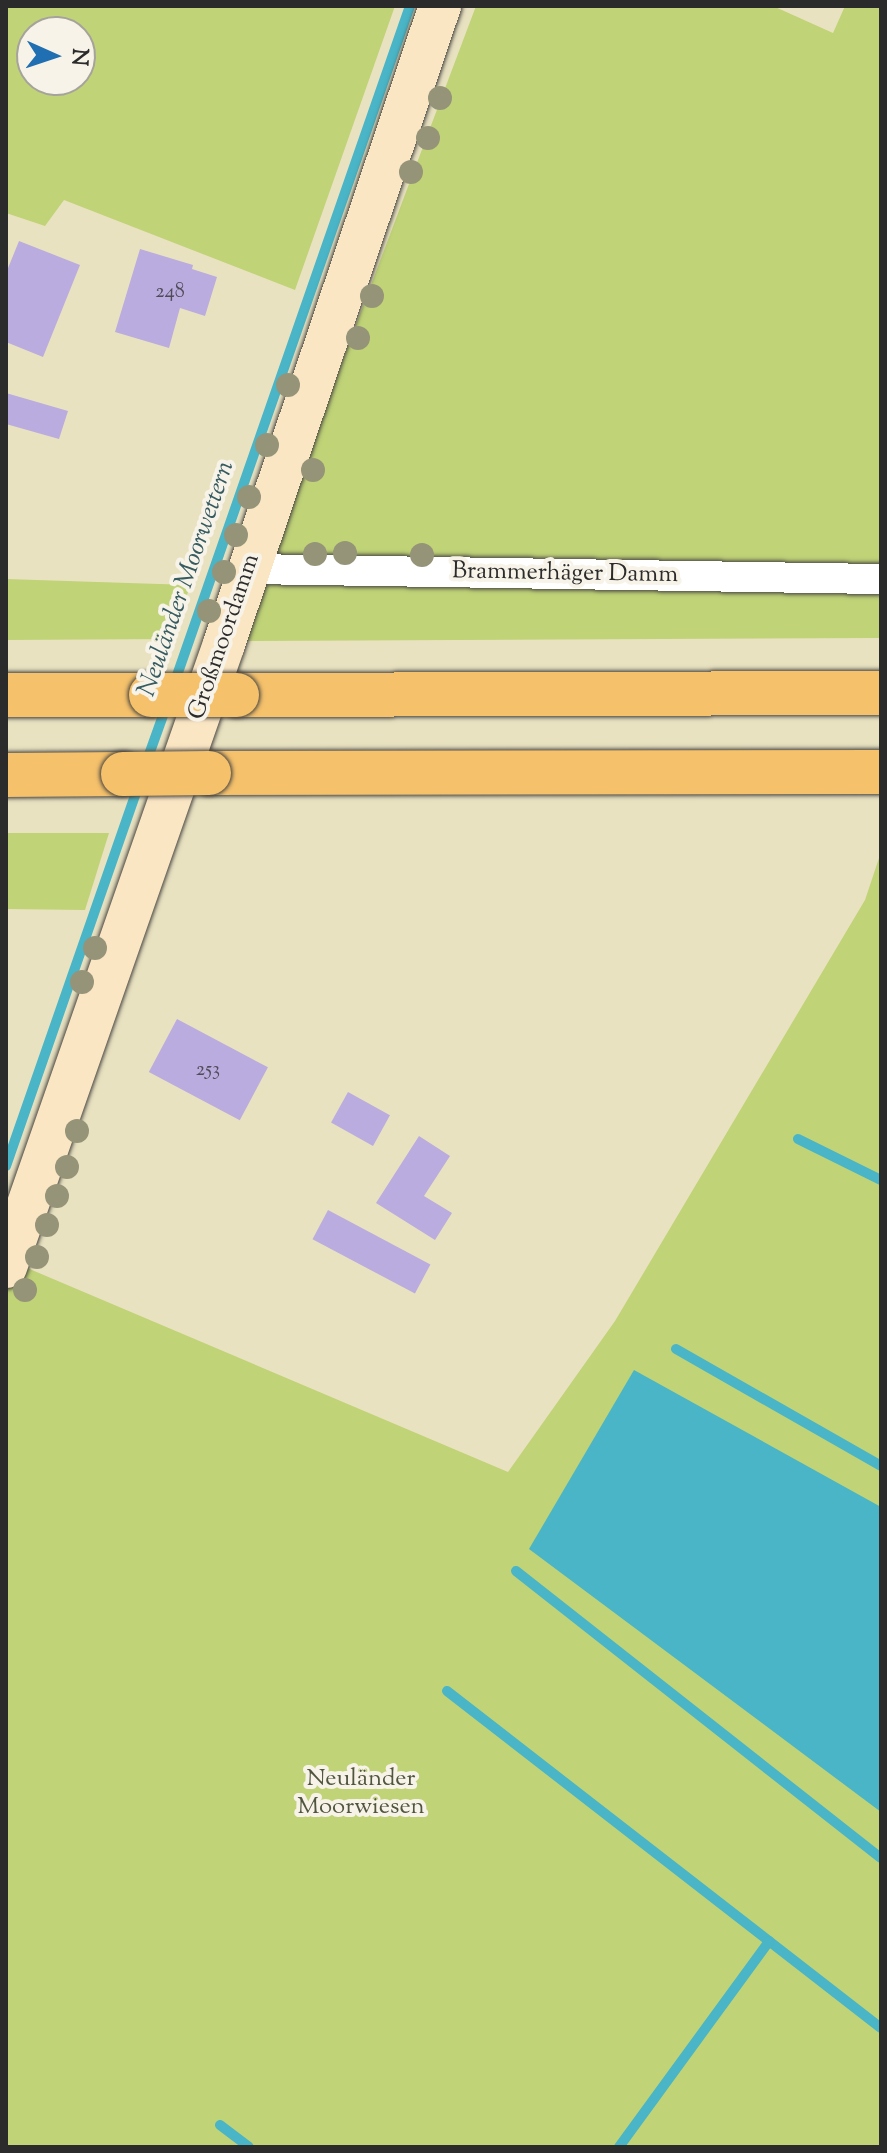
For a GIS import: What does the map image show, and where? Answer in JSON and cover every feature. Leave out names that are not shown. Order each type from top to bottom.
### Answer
[{"type":"highway","points":[[6,695],[881,693]]},
{"type":"highway","points":[[6,775],[881,772]]},
{"type":"street","name":"Großmoordamm","points":[[6,1267],[249,569],[440,6]]},
{"type":"street","name":"Brammerhäger Damm","points":[[249,569],[881,579]]},
{"type":"green space","points":[[6,6],[395,6],[295,290],[64,200],[45,226],[6,213]]},
{"type":"green space","points":[[476,6],[773,6],[833,33],[845,6],[881,6],[881,638],[237,641]]},
{"type":"green space","points":[[6,579],[190,585],[174,639],[6,640]]},
{"type":"green space","points":[[6,833],[109,833],[85,910],[6,909]]},
{"type":"green space","name":"Neuländer Moorwiesen","points":[[881,852],[881,2147],[6,2147],[6,1259],[508,1472],[615,1321],[865,900]]},
{"type":"water","points":[[634,1370],[881,1507],[881,1812],[529,1549]]},
{"type":"building","points":[[19,241],[80,265],[43,357],[6,342],[6,273]]},
{"type":"building","points":[[140,249],[193,265],[192,269],[217,277],[205,316],[180,308],[169,348],[115,332]]},
{"type":"building","points":[[6,393],[68,411],[59,439],[6,424]]},
{"type":"building","points":[[177,1019],[268,1067],[240,1120],[149,1072]]},
{"type":"building","points":[[348,1092],[390,1115],[373,1146],[331,1123]]},
{"type":"building","points":[[419,1136],[450,1156],[424,1196],[452,1213],[435,1240],[376,1203]]},
{"type":"building","points":[[328,1210],[430,1264],[415,1294],[313,1239]]},
{"type":"waterway","name":"Neuländer Moorwettern","points":[[174,684],[410,6]]},
{"type":"waterway","name":"Neuländer Moorwettern","points":[[146,763],[166,707]]},
{"type":"waterway","name":"Neuländer Moorwettern","points":[[6,1166],[138,786]]},
{"type":"waterway","points":[[798,1139],[881,1180]]},
{"type":"waterway","points":[[676,1349],[881,1466]]},
{"type":"waterway","points":[[516,1571],[881,1858]]},
{"type":"waterway","points":[[447,1691],[881,2028]]},
{"type":"waterway","points":[[619,2147],[769,1941]]},
{"type":"waterway","points":[[220,2125],[249,2147]]}]
